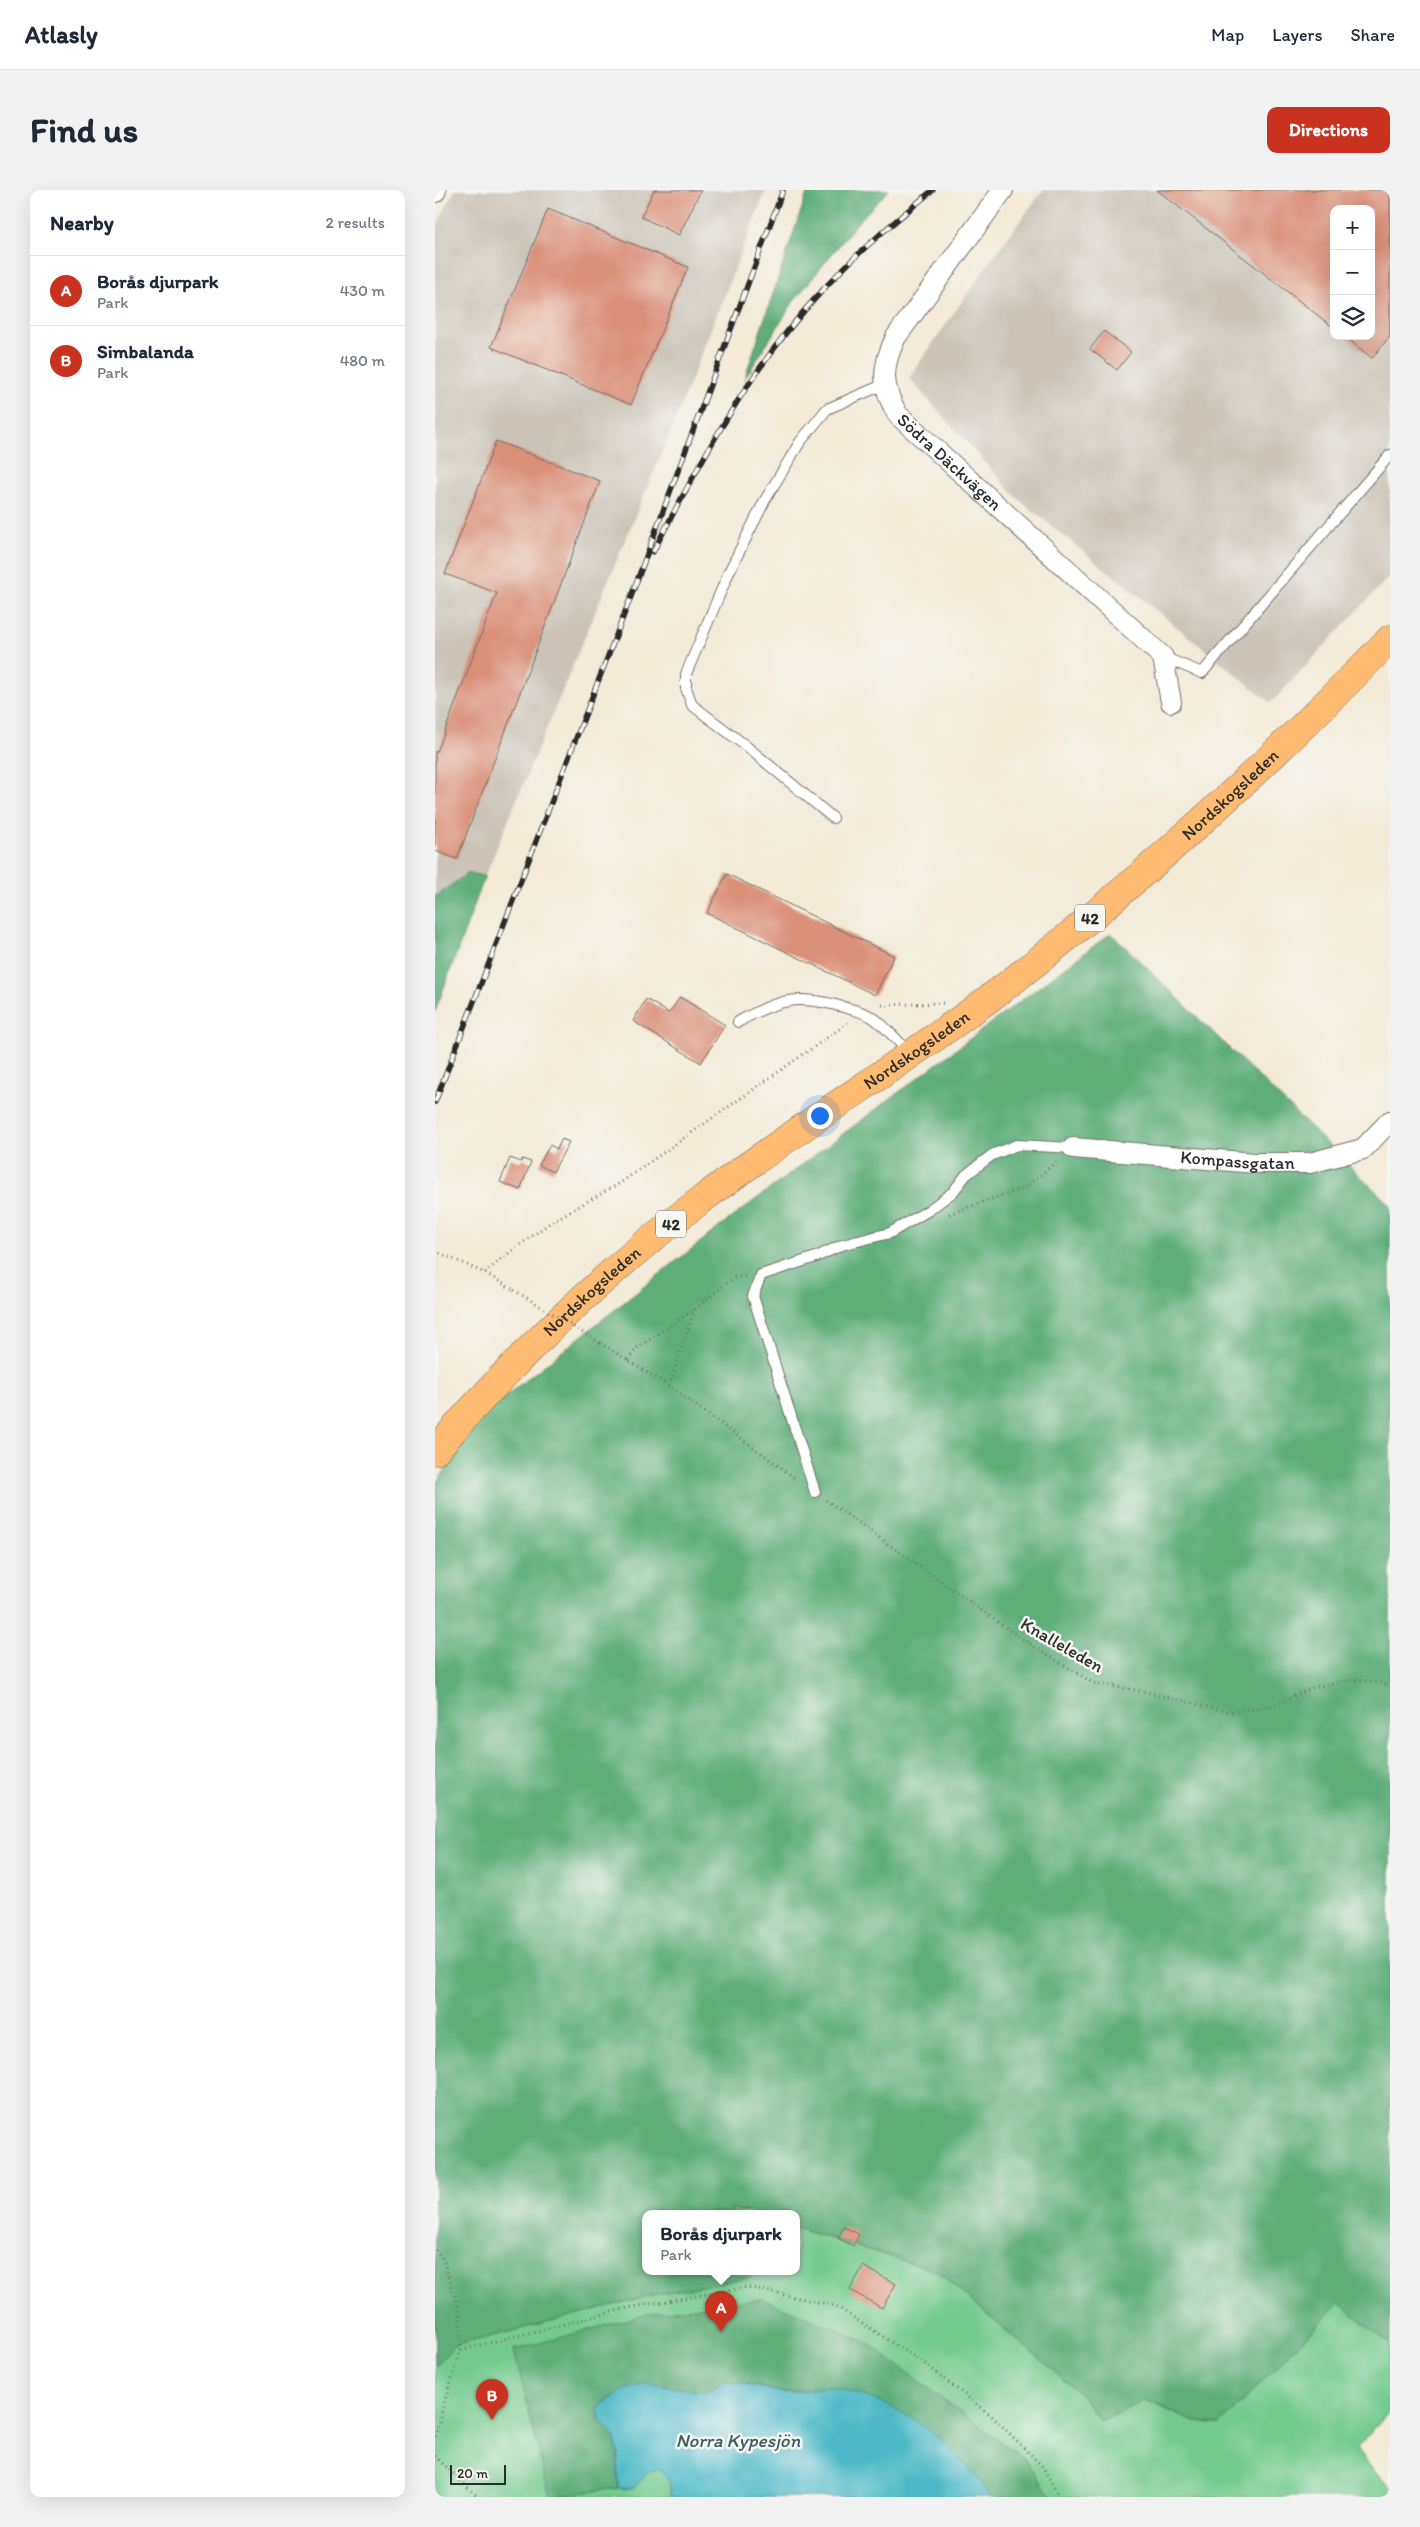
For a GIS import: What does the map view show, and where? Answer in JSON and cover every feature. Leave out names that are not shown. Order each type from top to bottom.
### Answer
[{"type":"main road","name":"Nordskogsleden","points":[[435,1451],[478,1400],[589,1294],[654,1238],[758,1159],[911,1055],[1010,982],[1142,875],[1233,793],[1320,710],[1390,638]]},
{"type":"street","name":"Södra Däckvägen","points":[[1003,190],[896,337],[887,355],[885,384],[889,400],[898,416],[1163,657]]},
{"type":"street","points":[[1163,657],[1171,702]]},
{"type":"street","name":"Kompassgatan","points":[[1073,1148],[1255,1163],[1310,1163],[1363,1149],[1390,1121]]},
{"type":"lane","points":[[833,818],[746,746],[692,705],[686,688],[686,674],[729,572],[765,500],[800,442],[827,409],[885,384]]},
{"type":"lane","points":[[1163,657],[1202,673],[1390,455]]},
{"type":"lane","points":[[738,1022],[760,1010],[779,1003],[807,998],[862,1012],[875,1018],[911,1055]]},
{"type":"lane","points":[[815,1492],[753,1296],[761,1275],[842,1245],[890,1233],[945,1198],[966,1175],[992,1155],[1017,1145],[1073,1148]]},
{"type":"path","points":[[485,1273],[551,1222],[620,1183],[862,1012],[880,1005],[922,1005],[950,1001]]},
{"type":"path","name":"Knalleleden","points":[[435,1250],[485,1273],[669,1386],[1025,1641],[1093,1683],[1146,1692],[1229,1712],[1272,1706],[1314,1687],[1358,1679],[1390,1685]]},
{"type":"path","points":[[628,1360],[637,1348],[695,1309],[733,1278]]},
{"type":"path","points":[[669,1386],[695,1309]]},
{"type":"path","points":[[435,2250],[443,2259],[460,2312],[461,2350],[443,2403],[435,2438]]},
{"type":"path","points":[[461,2350],[632,2307],[748,2287],[836,2306],[928,2366],[994,2418],[1043,2467],[1059,2497]]},
{"type":"path","points":[[435,2456],[478,2497]]},
{"type":"shaded area","points":[[455,190],[766,190],[669,435],[485,876],[468,873],[435,897],[435,228]]},
{"type":"shaded area","points":[[1043,190],[1390,190],[1390,576],[1271,703],[1016,497],[909,378],[985,268]]},
{"type":"green space","points":[[808,190],[889,190],[857,223],[794,301],[744,380]]},
{"type":"green space","points":[[468,873],[485,876],[435,1012],[435,897]]},
{"type":"green space","points":[[1111,933],[1390,1205],[1390,2344],[1339,2303],[1220,2424],[1190,2420],[1146,2400],[1100,2421],[1081,2394],[935,2270],[800,2229],[800,2210],[738,2210],[731,2208],[731,2210],[642,2210],[642,2275],[751,2275],[752,2277],[652,2295],[454,2346],[435,2366],[435,1485],[484,1413],[727,1221]]},
{"type":"green space","points":[[435,2199],[731,2208],[738,2210],[642,2210],[642,2275],[800,2275],[800,2229],[935,2270],[1081,2394],[1100,2421],[1145,2400],[1190,2420],[1220,2424],[1339,2303],[1390,2344],[1390,2411],[1356,2449],[1390,2488],[1390,2497],[435,2497]]},
{"type":"green space","points":[[763,2299],[866,2342],[1024,2459],[1052,2497],[991,2497],[978,2478],[831,2387],[781,2392],[742,2382],[724,2382],[705,2392],[646,2383],[622,2391],[600,2406],[599,2419],[614,2436],[618,2454],[618,2488],[550,2497],[514,2350],[651,2313]]},
{"type":"water","name":"Norra Kypesjön","points":[[724,2382],[739,2383],[786,2393],[827,2387],[858,2394],[881,2402],[903,2413],[942,2441],[960,2458],[991,2497],[671,2497],[669,2481],[660,2468],[648,2472],[633,2489],[618,2488],[618,2454],[614,2436],[599,2419],[600,2406],[622,2391],[646,2383],[705,2392]]},
{"type":"building","points":[[654,190],[701,190],[679,235],[641,217]]},
{"type":"building","points":[[1157,190],[1390,190],[1390,336],[1372,358],[1349,340],[1375,340],[1375,205],[1330,205],[1330,325]]},
{"type":"building","points":[[548,209],[688,267],[631,405],[491,347]]},
{"type":"building","points":[[1104,331],[1131,352],[1117,370],[1090,349]]},
{"type":"building","points":[[496,441],[600,481],[457,859],[435,851],[435,751],[437,752],[497,593],[445,574]]},
{"type":"building","points":[[727,874],[894,956],[875,995],[707,913]]},
{"type":"building","points":[[680,997],[725,1025],[701,1063],[633,1021],[646,999],[669,1013]]},
{"type":"building","points":[[562,1139],[569,1142],[553,1172],[539,1165],[550,1145],[557,1149]]},
{"type":"building","points":[[510,1158],[521,1162],[522,1159],[531,1162],[520,1190],[500,1182]]},
{"type":"building","points":[[844,2227],[859,2234],[853,2246],[838,2238]]},
{"type":"building","points":[[863,2266],[896,2284],[882,2308],[850,2290]]},
{"type":"railway","points":[[435,1102],[632,594],[783,190]]},
{"type":"railway","points":[[653,552],[728,416],[749,383],[795,321],[861,251],[933,190]]},
{"type":"place","name":"Borås djurpark","points":[[721,2332]]},
{"type":"place","name":"Simbalanda","points":[[492,2420]]}]
